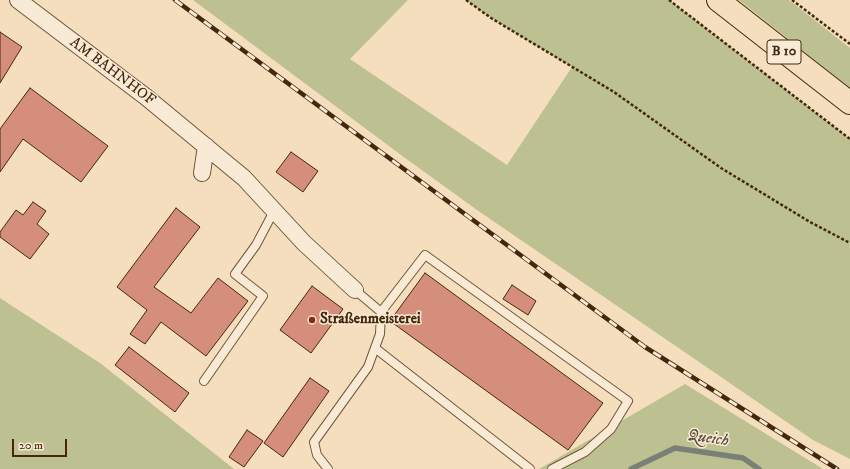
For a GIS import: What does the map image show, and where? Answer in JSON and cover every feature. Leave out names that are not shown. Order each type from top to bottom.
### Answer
[{"type":"highway","name":"B 10","points":[[718,0],[850,103]]},
{"type":"street","name":"AM BAHNHOF","points":[[18,0],[146,97],[244,178],[304,243],[355,290]]},
{"type":"street","points":[[202,173],[206,146]]},
{"type":"lane","points":[[204,381],[263,296],[235,274],[256,246],[274,211]]},
{"type":"lane","points":[[328,469],[317,455],[314,442],[368,367],[380,334],[381,312],[425,255],[628,401],[611,429],[585,452],[552,469]]},
{"type":"lane","points":[[355,290],[381,312]]},
{"type":"lane","points":[[375,348],[530,469]]},
{"type":"path","points":[[466,0],[491,18],[614,92],[721,168],[810,222],[850,243]]},
{"type":"path","points":[[669,0],[850,139]]},
{"type":"path","points":[[792,0],[850,44]]},
{"type":"green space","points":[[193,0],[408,0],[350,59],[507,165],[572,67],[491,18],[466,0],[669,0],[850,139],[850,459],[813,440],[477,210]]},
{"type":"green space","points":[[739,0],[789,0],[850,48],[850,88]]},
{"type":"green space","points":[[0,298],[100,363],[234,469],[0,469]]},
{"type":"green space","points":[[685,384],[823,469],[539,469]]},
{"type":"building","points":[[0,32],[22,47],[0,83]]},
{"type":"building","points":[[30,88],[108,146],[81,182],[23,139],[0,172],[0,129]]},
{"type":"building","points":[[291,152],[318,171],[303,192],[276,172]]},
{"type":"building","points":[[33,202],[46,211],[37,224],[49,234],[30,259],[0,237],[0,232],[16,210],[23,215]]},
{"type":"building","points":[[176,208],[200,227],[154,287],[191,313],[218,278],[248,301],[206,356],[161,322],[145,344],[130,334],[147,310],[117,287]]},
{"type":"building","points":[[425,273],[603,403],[568,450],[390,321]]},
{"type":"building","points":[[512,285],[536,301],[528,315],[503,299]]},
{"type":"building","name":"Straßenmeisterei","points":[[312,286],[343,309],[311,353],[280,330]]},
{"type":"building","points":[[129,347],[189,393],[175,412],[115,365]]},
{"type":"building","points":[[310,378],[329,391],[283,457],[264,443]]},
{"type":"building","points":[[247,430],[263,441],[244,467],[229,457]]},
{"type":"waterway","name":"Queich","points":[[631,469],[675,448],[743,458],[759,469]]},
{"type":"railway","points":[[175,0],[645,347],[837,469]]},
{"type":"place","name":"Straßenmeisterei","points":[[312,320]]}]
